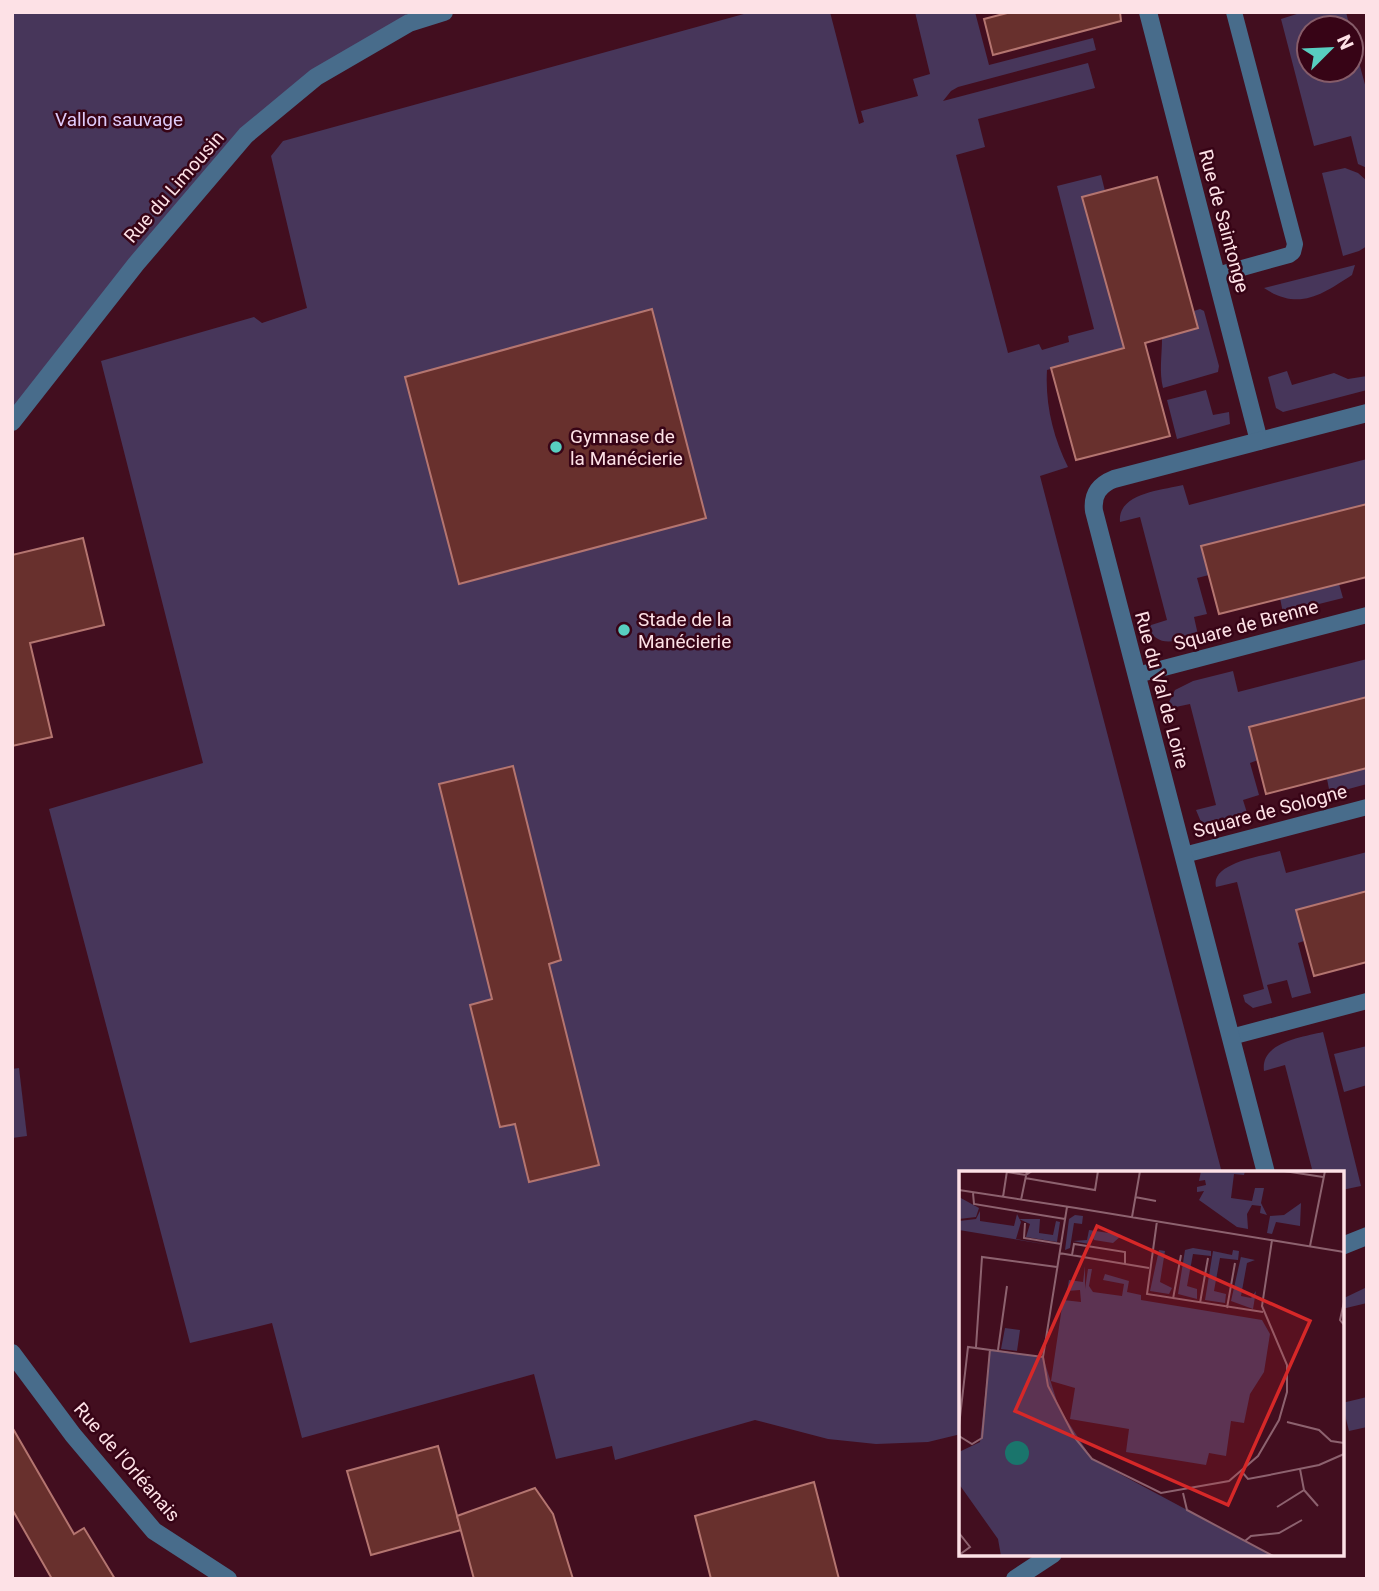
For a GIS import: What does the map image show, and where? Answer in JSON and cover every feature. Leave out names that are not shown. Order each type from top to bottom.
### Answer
[{"type":"street","name":"Rue du Limousin","points":[[12,422],[136,264],[246,135],[316,77],[408,18],[444,12]]},
{"type":"street","name":"Rue de Saintonge","points":[[1148,12],[1259,441]]},
{"type":"street","name":"Rue du Val de Loire","points":[[1265,1171],[1094,511],[1094,499],[1096,491],[1114,479],[1367,413]]},
{"type":"street","points":[[1344,1245],[1367,1236]]},
{"type":"street","name":"Rue de l'Orléanais","points":[[12,1353],[73,1435],[154,1531],[228,1579]]},
{"type":"street","points":[[1015,1579],[1050,1556]]},
{"type":"lane","points":[[1217,275],[1289,255],[1295,244],[1234,12]]},
{"type":"lane","name":"Square de Brenne","points":[[1137,675],[1367,615]]},
{"type":"lane","name":"Square de Sologne","points":[[1184,855],[1367,807]]},
{"type":"lane","points":[[1231,1037],[1367,1001]]},
{"type":"green space","name":"Vallon sauvage","points":[[12,12],[406,12],[409,23],[246,135],[12,422]]},
{"type":"green space","name":"Stade de la Manécierie","points":[[751,12],[830,12],[859,124],[864,122],[861,111],[918,96],[913,79],[930,74],[915,12],[975,12],[989,65],[1093,38],[1096,50],[958,87],[943,101],[1088,63],[1095,88],[978,119],[985,147],[956,155],[1008,353],[1039,344],[1042,350],[1069,342],[1068,336],[1094,329],[1057,186],[1101,175],[1105,191],[1083,197],[1124,348],[1047,370],[1051,420],[1068,467],[1040,476],[1221,1171],[959,1171],[959,1434],[928,1442],[876,1444],[828,1439],[755,1420],[615,1460],[612,1446],[556,1459],[534,1374],[302,1438],[272,1323],[190,1343],[49,809],[203,763],[101,361],[254,317],[262,323],[307,308],[271,156],[283,141]]},
{"type":"green space","points":[[1346,12],[1346,14],[1297,14]]},
{"type":"green space","points":[[1295,15],[1295,73],[1281,19]]},
{"type":"green space","points":[[1298,84],[1365,84],[1367,168],[1358,164],[1351,136],[1314,146]]},
{"type":"green space","points":[[1345,168],[1358,173],[1367,181],[1367,246],[1343,256],[1322,173]]},
{"type":"green space","points":[[1355,265],[1352,275],[1310,298],[1288,298],[1264,288]]},
{"type":"green space","points":[[1194,311],[1204,311],[1219,366],[1218,372],[1163,388],[1162,338],[1198,328]]},
{"type":"green space","points":[[1287,371],[1292,385],[1334,373],[1348,379],[1367,376],[1367,390],[1283,412],[1276,408],[1268,377]]},
{"type":"green space","points":[[1206,390],[1213,415],[1229,412],[1230,424],[1177,439],[1167,400]]},
{"type":"green space","points":[[1367,459],[1367,504],[1202,546],[1209,575],[1197,578],[1207,614],[1194,617],[1198,635],[1162,641],[1152,633],[1148,626],[1167,620],[1140,517],[1120,522],[1121,512],[1133,499],[1153,491],[1183,485],[1189,505]]},
{"type":"green space","points":[[1339,584],[1343,598],[1283,613],[1280,598]]},
{"type":"green space","points":[[1367,659],[1367,697],[1250,727],[1258,760],[1250,763],[1259,795],[1243,800],[1248,816],[1214,825],[1201,822],[1196,810],[1216,805],[1190,704],[1171,708],[1169,702],[1175,690],[1193,681],[1233,671],[1238,692]]},
{"type":"green space","points":[[1367,768],[1367,784],[1330,794],[1327,779]]},
{"type":"green space","points":[[1280,851],[1286,873],[1367,852],[1367,891],[1296,910],[1304,941],[1298,943],[1311,993],[1292,998],[1287,980],[1267,985],[1272,1003],[1253,1008],[1245,1002],[1243,995],[1264,989],[1237,882],[1216,887],[1216,879],[1229,866]]},
{"type":"green space","points":[[1323,1032],[1361,1186],[1344,1190],[1344,1171],[1312,1171],[1285,1065],[1264,1071],[1269,1053],[1284,1042]]},
{"type":"green space","points":[[1367,1046],[1367,1085],[1344,1092],[1334,1054]]},
{"type":"green space","points":[[19,1068],[27,1136],[12,1138],[12,1069]]},
{"type":"green space","points":[[1365,1288],[1367,1303],[1344,1309],[1344,1298]]},
{"type":"green space","points":[[1367,1397],[1367,1427],[1349,1431],[1344,1403]]},
{"type":"building","points":[[1011,12],[1120,12],[1121,21],[993,55],[984,19]]},
{"type":"building","points":[[1157,177],[1198,328],[1145,343],[1170,436],[1076,460],[1051,368],[1124,348],[1082,197]]},
{"type":"building","name":"Gymnase de la Manécierie","points":[[652,309],[706,518],[459,584],[405,377]]},
{"type":"building","points":[[1367,504],[1367,577],[1219,614],[1201,546]]},
{"type":"building","points":[[83,538],[104,625],[30,643],[52,737],[12,746],[12,555]]},
{"type":"building","points":[[1367,697],[1367,768],[1266,794],[1249,727]]},
{"type":"building","points":[[513,766],[561,960],[549,964],[599,1165],[529,1182],[515,1124],[500,1127],[470,1005],[492,999],[439,784]]},
{"type":"building","points":[[1367,891],[1367,962],[1314,976],[1296,910]]},
{"type":"building","points":[[12,1427],[74,1534],[84,1528],[115,1579],[52,1579],[12,1509]]},
{"type":"building","points":[[438,1446],[461,1530],[371,1555],[347,1471]]},
{"type":"building","points":[[814,1482],[839,1579],[711,1579],[695,1516]]},
{"type":"building","points":[[535,1488],[553,1514],[573,1579],[474,1579],[457,1516]]},
{"type":"place","name":"Gymnase de la Manécierie","points":[[556,447]]},
{"type":"place","name":"Stade de la Manécierie","points":[[624,630]]}]
